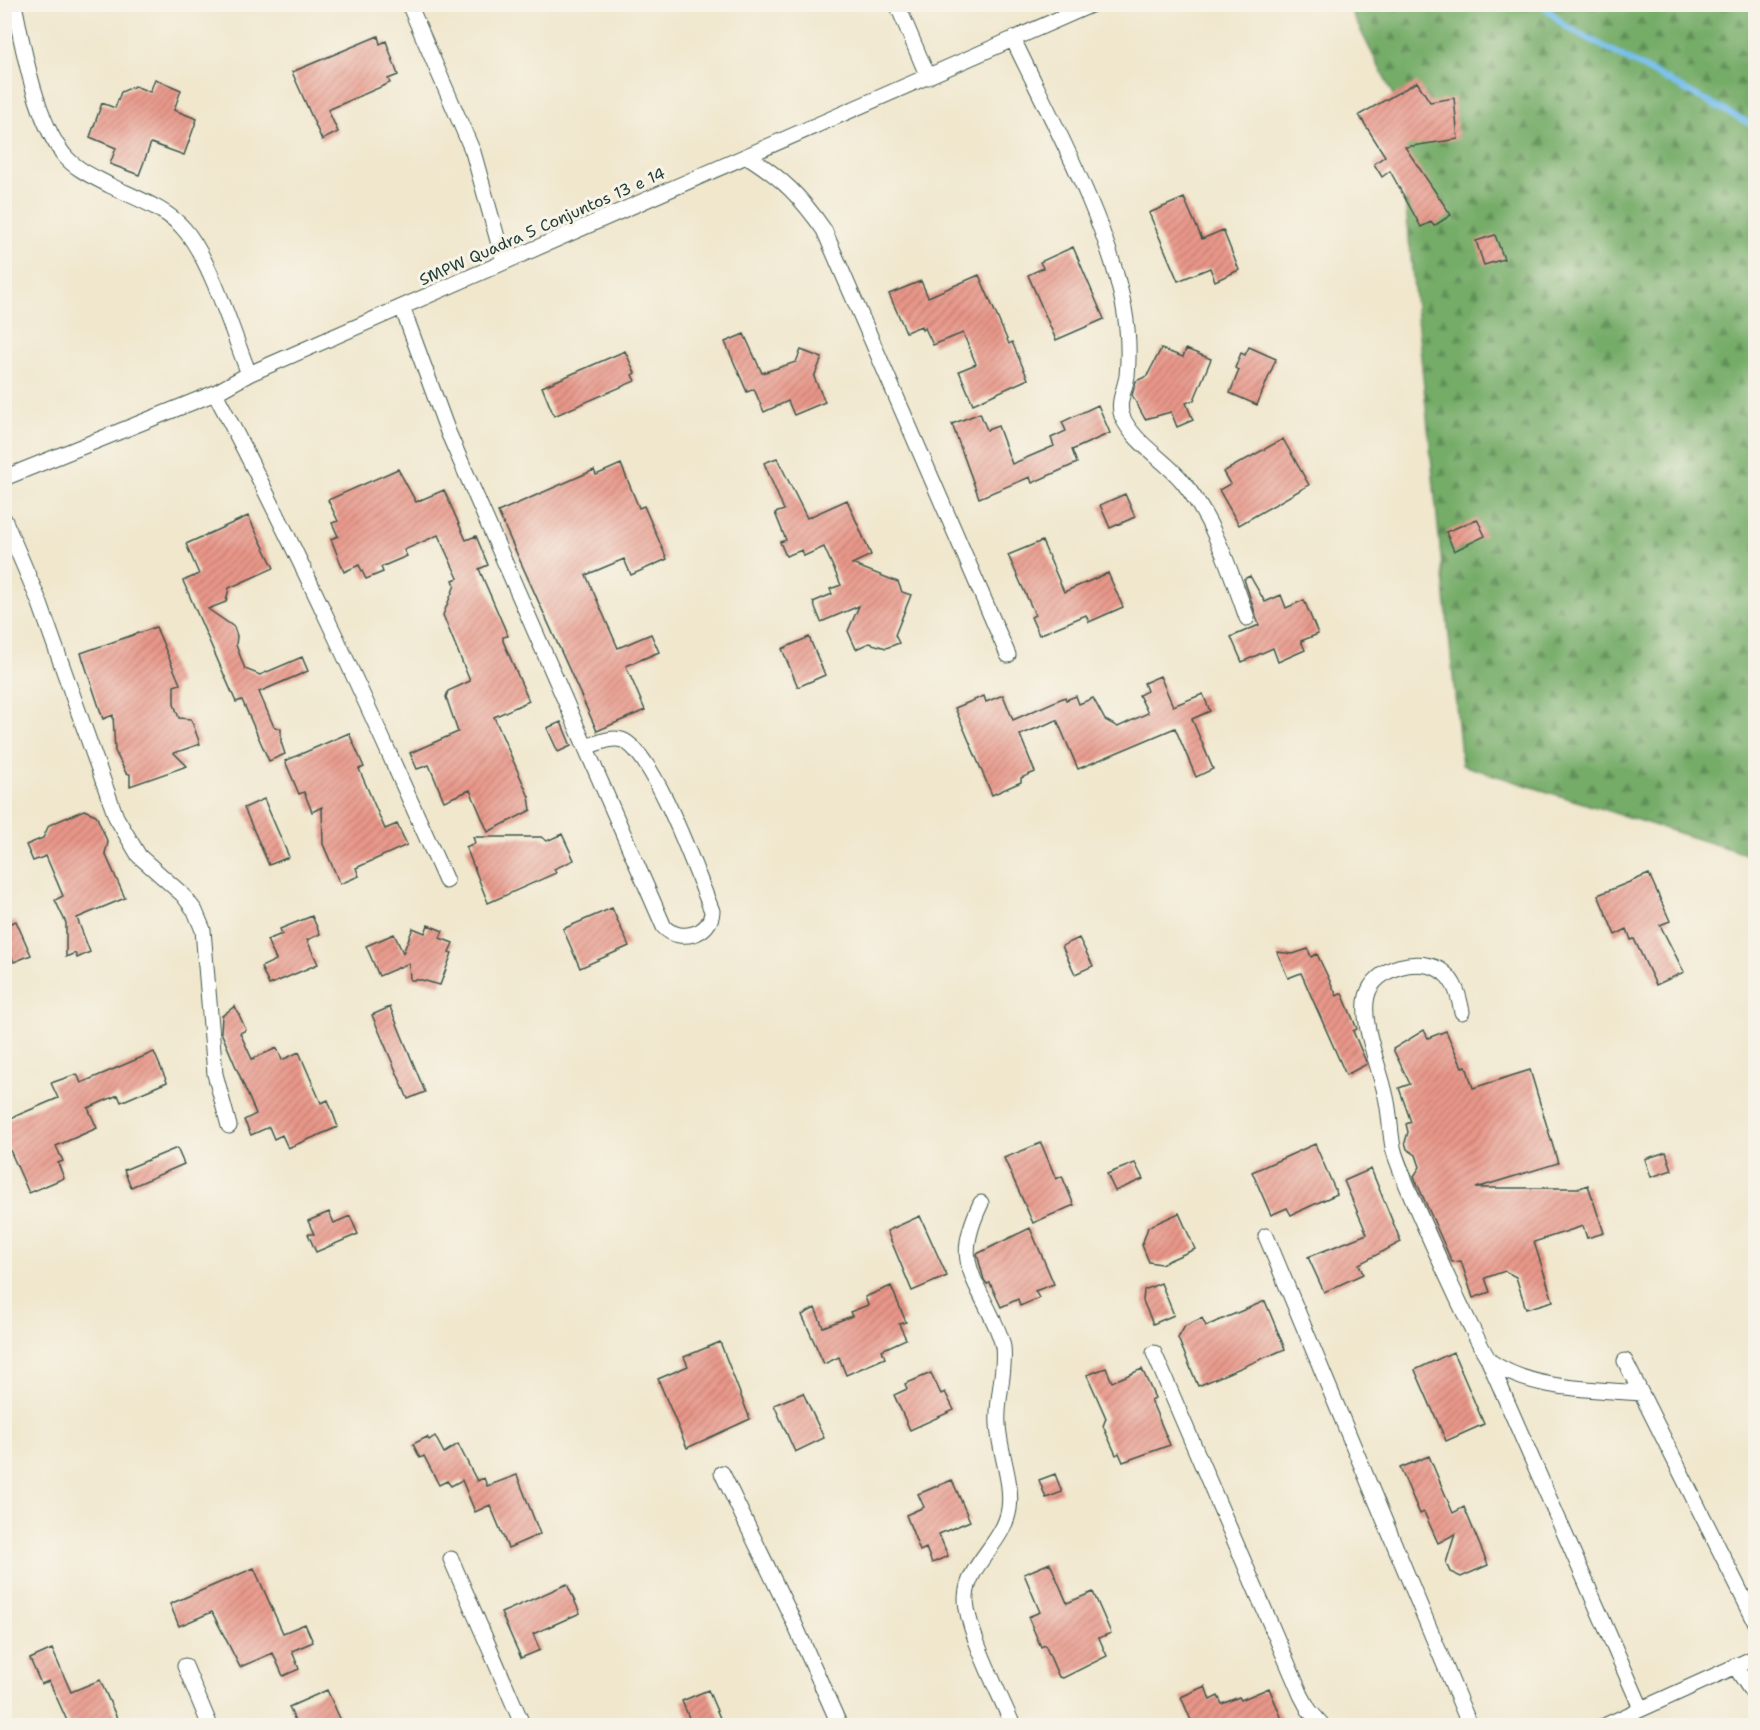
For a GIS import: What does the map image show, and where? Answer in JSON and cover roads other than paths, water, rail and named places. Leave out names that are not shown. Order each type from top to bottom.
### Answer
[{"type":"street","points":[[14,4],[26,60],[54,141],[65,157],[81,170],[166,215],[183,228],[201,253],[249,374]]},
{"type":"street","points":[[409,4],[473,152],[504,262]]},
{"type":"street","points":[[897,4],[928,77]]},
{"type":"street","name":"SMPW Quadra 5 Conjuntos 13 e 14","points":[[4,478],[215,393],[249,374],[749,157],[1093,4]]},
{"type":"street","points":[[1013,39],[1099,226],[1120,288],[1127,335],[1127,376],[1120,404],[1122,417],[1139,438],[1183,481],[1221,549],[1247,618]]},
{"type":"street","points":[[749,157],[777,175],[801,198],[824,230],[1008,655]]},
{"type":"street","points":[[402,307],[420,350],[448,432],[664,927],[670,933],[681,936],[695,934],[708,926],[712,911],[649,767],[631,745],[620,740],[612,739],[586,747]]},
{"type":"street","points":[[215,393],[270,496],[373,715],[446,881]]},
{"type":"street","points":[[4,519],[39,601],[116,817],[139,856],[183,895],[195,911],[203,930],[215,1074],[229,1126]]},
{"type":"street","points":[[1462,1012],[1452,980],[1442,971],[1428,964],[1407,965],[1386,973],[1374,983],[1367,994],[1365,1015],[1384,1086],[1393,1148],[1430,1236],[1489,1361],[1641,1708]]},
{"type":"street","points":[[981,1203],[971,1224],[966,1254],[969,1269],[997,1328],[1003,1348],[998,1424],[1009,1510],[1002,1528],[967,1587],[966,1601],[972,1628],[1013,1725]]},
{"type":"street","points":[[1266,1236],[1470,1725]]},
{"type":"street","points":[[1154,1353],[1301,1695],[1309,1710],[1323,1725]]},
{"type":"street","points":[[1489,1361],[1539,1381],[1641,1392]]},
{"type":"street","points":[[1625,1361],[1755,1623]]},
{"type":"street","points":[[722,1473],[791,1616],[840,1725]]},
{"type":"street","points":[[451,1559],[523,1725]]},
{"type":"street","points":[[1604,1725],[1755,1656]]},
{"type":"street","points":[[185,1666],[210,1725]]},
{"type":"street","points":[[1735,1666],[1755,1698]]},
{"type":"waterway","points":[[1542,4],[1565,26],[1756,127]]}]
